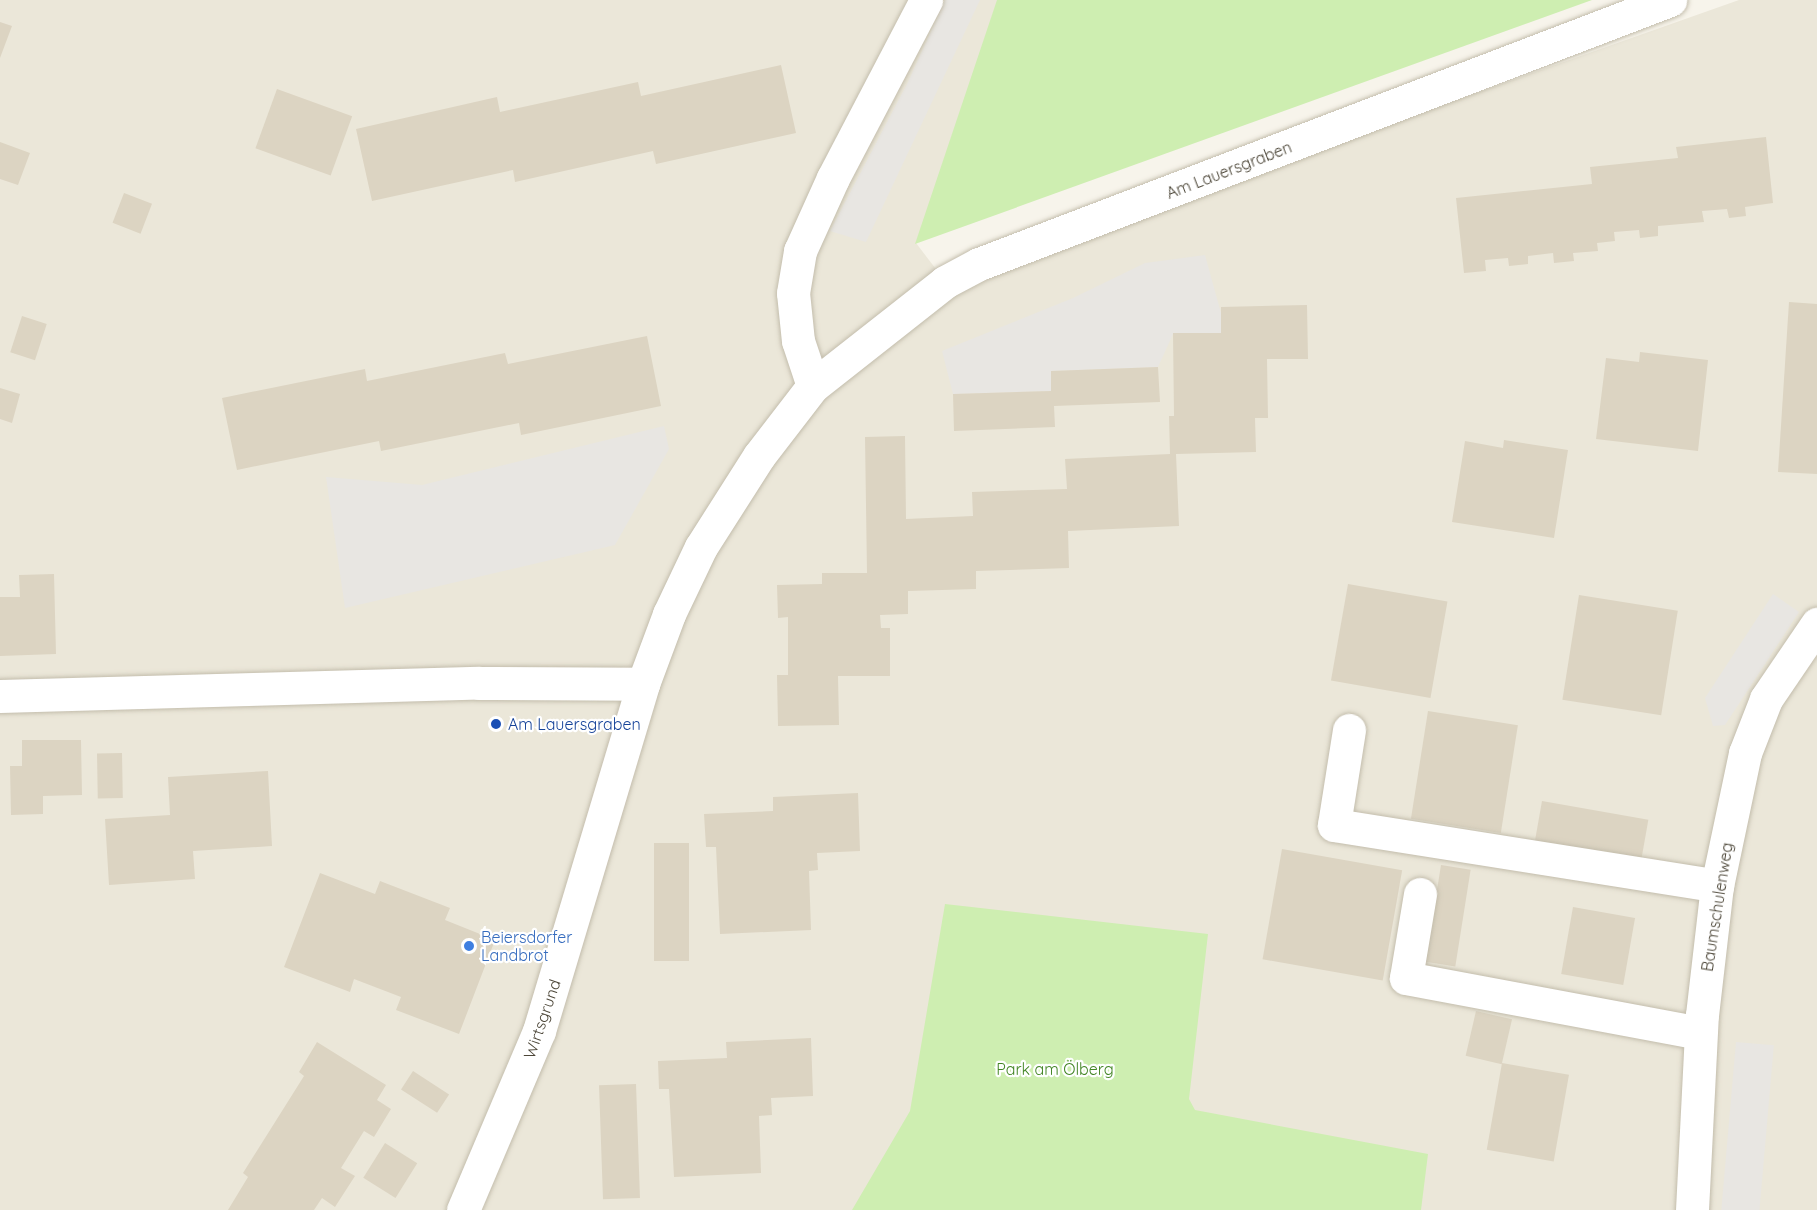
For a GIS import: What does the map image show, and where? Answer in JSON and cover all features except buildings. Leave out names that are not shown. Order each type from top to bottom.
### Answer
[{"type":"street","points":[[813,386],[798,342],[793,293],[800,251],[833,178],[926,0]]},
{"type":"street","name":"Am Lauersgraben","points":[[643,684],[669,614],[727,502],[813,386],[945,282],[979,264],[1670,0]]},
{"type":"street","name":"Baumschulenweg","points":[[1692,1210],[1700,1033],[1717,886],[1745,753],[1766,699],[1817,624]]},
{"type":"street","points":[[0,696],[479,683],[643,684]]},
{"type":"street","name":"Wirtsgrund","points":[[463,1210],[539,1031],[643,684]]},
{"type":"street","points":[[1349,730],[1334,825],[1717,886]]},
{"type":"street","points":[[1420,894],[1406,978],[1700,1033]]},
{"type":"shaded area","points":[[0,0],[999,0],[916,243],[945,281],[1739,0],[1817,0],[1817,1210],[0,1210]]},
{"type":"shaded area","points":[[945,0],[980,0],[866,242],[830,231],[908,82]]},
{"type":"shaded area","points":[[1205,255],[1221,313],[1221,333],[1173,334],[1158,367],[1051,371],[1051,391],[953,394],[942,351],[1073,298],[1145,263]]},
{"type":"shaded area","points":[[664,426],[669,449],[615,545],[345,608],[326,477],[422,485]]},
{"type":"shaded area","points":[[1773,594],[1799,612],[1725,725],[1713,726],[1705,698]]},
{"type":"shaded area","points":[[1736,1042],[1774,1045],[1759,1210],[1721,1210]]},
{"type":"green space","points":[[997,0],[1592,0],[915,244]]},
{"type":"green space","name":"Park am Ölberg","points":[[945,904],[1208,934],[1189,1099],[1195,1110],[1428,1154],[1421,1210],[852,1210],[910,1111]]},
{"type":"place","name":"Am Lauersgraben","points":[[496,724]]},
{"type":"place","name":"Beiersdorfer Landbrot","points":[[469,946]]}]
